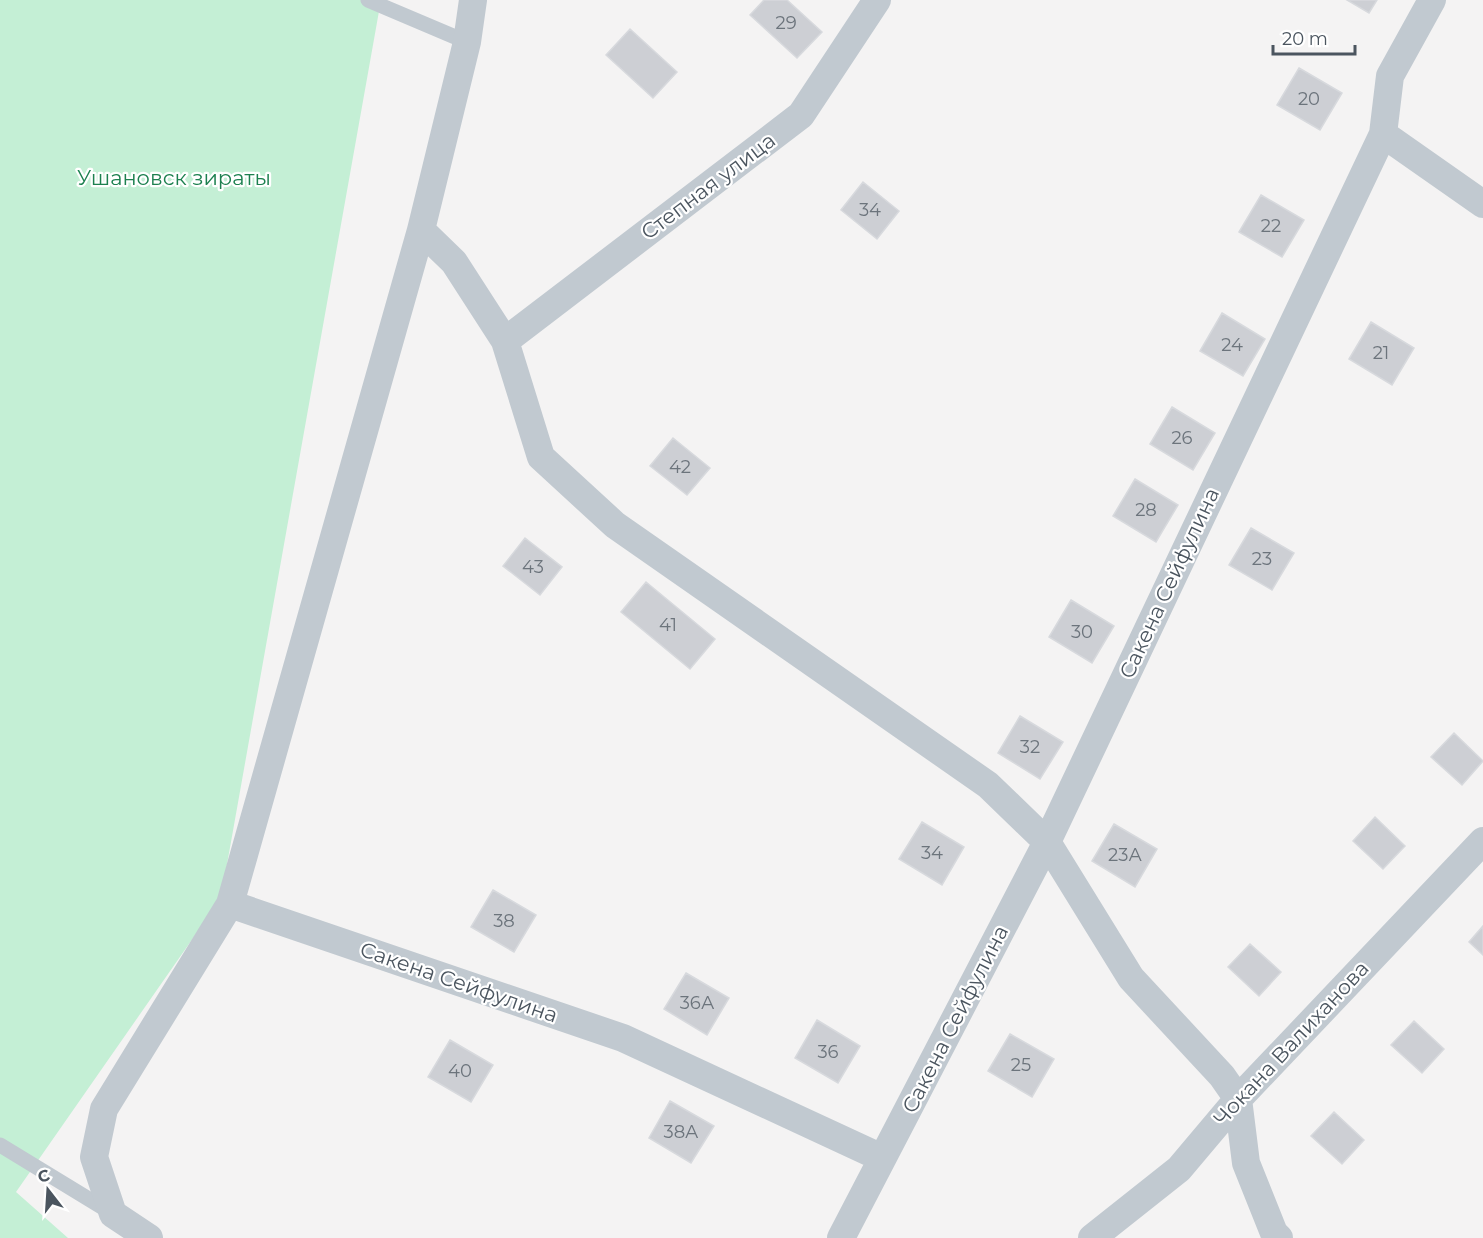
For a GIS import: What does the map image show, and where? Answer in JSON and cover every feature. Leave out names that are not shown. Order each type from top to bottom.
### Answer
[{"type":"street","points":[[149,1238],[113,1214],[94,1157],[104,1109],[230,904],[421,230],[466,42],[473,0]]},
{"type":"street","name":"Степная улица","points":[[505,341],[801,115],[877,0]]},
{"type":"street","name":"Сакена Сейфулина","points":[[841,1238],[1047,842],[1383,134],[1390,76],[1432,0]]},
{"type":"street","points":[[1383,134],[1483,204]]},
{"type":"street","points":[[421,230],[454,262],[505,341],[541,457],[615,525],[988,785],[1047,842],[1131,978],[1222,1076],[1238,1099],[1246,1163],[1274,1233],[1279,1238]]},
{"type":"street","name":"Чокана Валиханова","points":[[1092,1238],[1179,1169],[1238,1099],[1483,841]]},
{"type":"street","name":"Сакена Сейфулина","points":[[230,904],[623,1038],[882,1158]]},
{"type":"lane","points":[[368,0],[466,42]]},
{"type":"lane","points":[[0,1145],[113,1214]]},
{"type":"green space","name":"Ушановск зираты","points":[[0,0],[381,0],[221,898],[16,1192],[68,1238],[0,1238]]},
{"type":"building","points":[[764,0],[787,0],[822,32],[797,58],[750,15]]},
{"type":"building","points":[[1347,0],[1377,0],[1369,13]]},
{"type":"building","points":[[630,29],[677,72],[653,98],[606,55]]},
{"type":"building","points":[[1299,68],[1342,93],[1320,130],[1277,105]]},
{"type":"building","points":[[863,182],[899,211],[877,239],[841,210]]},
{"type":"building","points":[[1261,195],[1304,220],[1282,257],[1239,232]]},
{"type":"building","points":[[1222,313],[1265,339],[1243,376],[1200,351]]},
{"type":"building","points":[[1371,322],[1414,348],[1392,385],[1349,359]]},
{"type":"building","points":[[1172,407],[1215,433],[1193,470],[1150,444]]},
{"type":"building","points":[[673,438],[710,468],[687,495],[650,466]]},
{"type":"building","points":[[1135,479],[1178,505],[1156,542],[1113,516]]},
{"type":"building","points":[[1251,528],[1294,553],[1272,590],[1229,565]]},
{"type":"building","points":[[525,538],[562,567],[540,595],[503,566]]},
{"type":"building","points":[[646,582],[715,639],[690,669],[621,612]]},
{"type":"building","points":[[1071,600],[1114,626],[1092,663],[1049,637]]},
{"type":"building","points":[[1020,716],[1063,742],[1040,779],[998,753]]},
{"type":"building","points":[[1454,733],[1483,761],[1462,785],[1431,757]]},
{"type":"building","points":[[1375,817],[1405,846],[1383,869],[1353,841]]},
{"type":"building","points":[[922,822],[964,847],[942,885],[899,859]]},
{"type":"building","points":[[1114,824],[1157,849],[1135,887],[1092,861]]},
{"type":"building","points":[[493,890],[536,915],[514,952],[471,927]]},
{"type":"building","points":[[1483,926],[1483,955],[1469,942]]},
{"type":"building","points":[[1250,944],[1281,972],[1259,996],[1228,967]]},
{"type":"building","points":[[686,973],[729,998],[707,1035],[664,1009]]},
{"type":"building","points":[[817,1020],[860,1046],[838,1083],[795,1058]]},
{"type":"building","points":[[1414,1021],[1444,1049],[1422,1073],[1391,1045]]},
{"type":"building","points":[[1010,1034],[1054,1059],[1032,1097],[988,1071]]},
{"type":"building","points":[[450,1040],[493,1065],[471,1102],[428,1077]]},
{"type":"building","points":[[670,1101],[714,1126],[691,1163],[649,1138]]},
{"type":"building","points":[[1334,1112],[1364,1140],[1342,1164],[1311,1136]]}]
